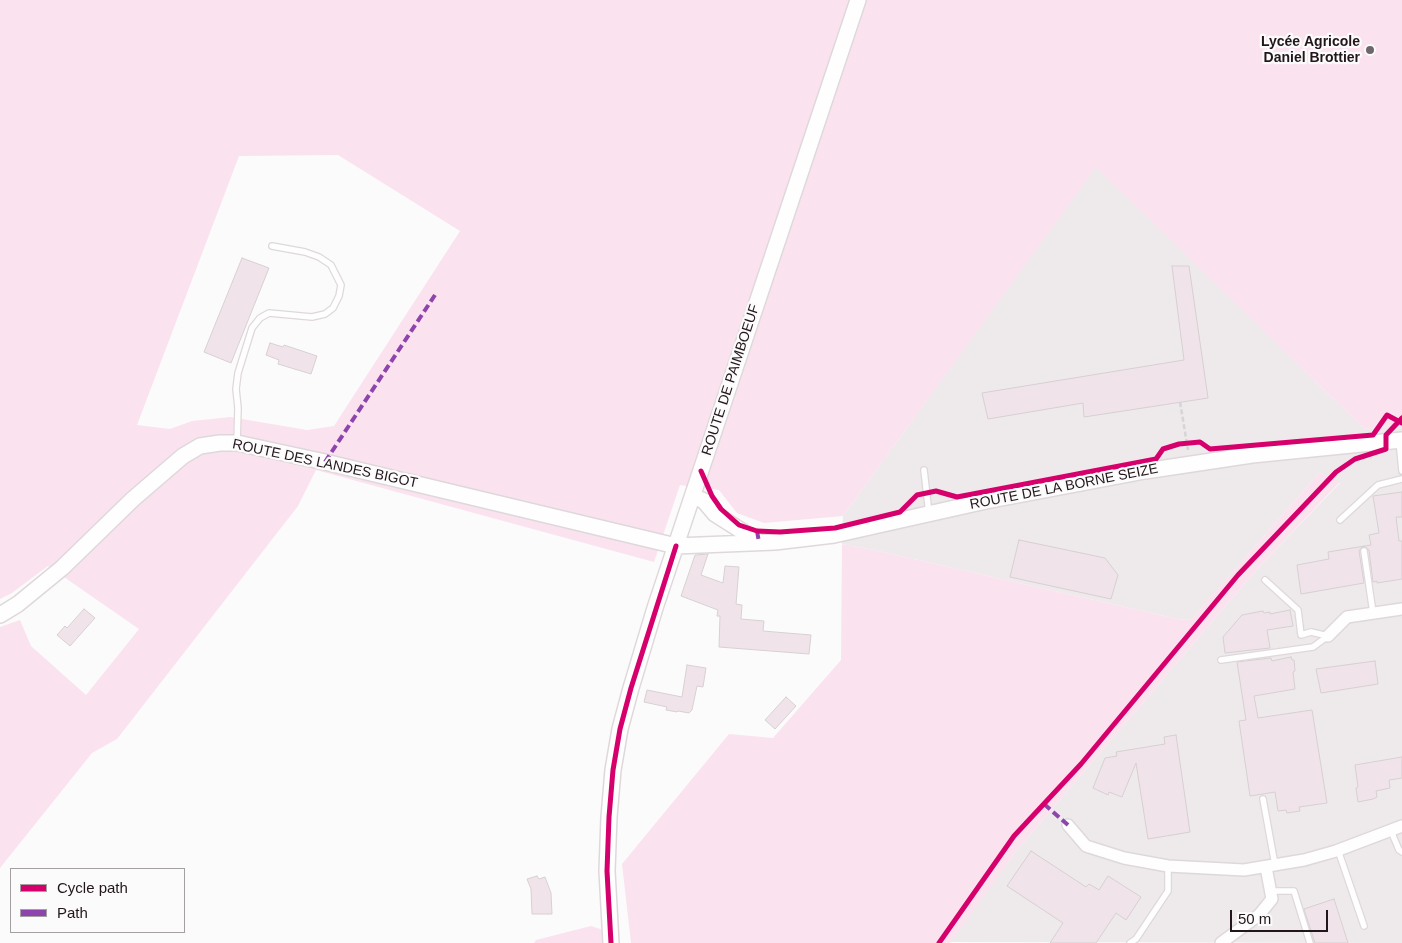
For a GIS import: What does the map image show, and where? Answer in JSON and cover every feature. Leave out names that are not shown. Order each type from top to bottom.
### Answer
[{"type":"street","name":"ROUTE DE PAIMBOEUF","points":[[612,943],[607,871],[609,817],[613,770],[630,688],[858,0]]},
{"type":"street","name":"ROUTE DE LA BORNE SEIZE","points":[[758,542],[834,535],[986,501],[1145,471],[1252,455],[1400,440]]},
{"type":"street","name":"ROUTE DES LANDES BIGOT","points":[[0,615],[18,604],[62,568],[133,499],[182,456],[200,446],[220,442],[237,443],[325,462],[676,546],[758,542]]},
{"type":"street","points":[[693,496],[704,500],[715,514],[758,542]]},
{"type":"street","points":[[1328,636],[1347,617],[1402,609]]},
{"type":"street","points":[[1068,825],[1086,846],[1124,858],[1168,866],[1244,870],[1304,860],[1338,850],[1402,826]]},
{"type":"street","points":[[1221,943],[1259,915],[1272,900],[1270,866]]},
{"type":"lane","points":[[237,443],[238,408],[236,389],[238,373],[252,328],[260,318],[269,313],[312,318],[325,314],[334,308],[341,285],[331,265],[319,257],[305,252],[272,246]]},
{"type":"lane","points":[[1400,440],[1402,471]]},
{"type":"lane","points":[[924,470],[929,514]]},
{"type":"lane","points":[[1340,520],[1378,485],[1402,480]]},
{"type":"lane","points":[[1364,552],[1373,613]]},
{"type":"lane","points":[[1265,580],[1298,610],[1301,634],[1310,632],[1328,636]]},
{"type":"lane","points":[[1221,660],[1313,647],[1328,636]]},
{"type":"lane","points":[[1264,799],[1270,866]]},
{"type":"lane","points":[[1391,831],[1399,850],[1402,852]]},
{"type":"lane","points":[[1338,850],[1364,926]]},
{"type":"lane","points":[[1130,943],[1136,939],[1168,891],[1168,866]]},
{"type":"lane","points":[[1271,891],[1294,891],[1310,943]]},
{"type":"path","points":[[1180,402],[1190,464]]},
{"type":"shaded area","points":[[0,0],[1402,0],[1402,424],[1364,429],[1096,167],[843,516],[764,523],[737,513],[719,490],[680,485],[654,562],[316,470],[298,506],[117,739],[92,753],[0,868],[0,627],[20,620],[31,646],[86,695],[139,629],[48,566],[12,593],[0,599]],"holes":[[[338,155],[460,231],[334,426],[307,430],[230,417],[192,421],[170,429],[137,425],[239,156]]]},
{"type":"shaded area","points":[[1096,166],[1364,429],[1402,424],[1402,943],[949,942],[1017,850],[1258,568],[1340,483],[1319,473],[1191,620],[1178,619],[842,544],[843,516]]},
{"type":"shaded area","points":[[1319,473],[1340,482],[1258,568],[1017,850],[950,943],[631,943],[622,864],[729,734],[773,738],[841,660],[842,544],[1178,619],[1191,620]]},
{"type":"shaded area","points":[[591,926],[603,930],[605,943],[534,943],[536,940]]},
{"type":"building","points":[[242,258],[269,268],[231,363],[204,352]]},
{"type":"building","points":[[1172,266],[1189,266],[1208,398],[1084,417],[1083,403],[988,419],[982,393],[1184,360]]},
{"type":"building","points":[[270,343],[283,347],[284,345],[317,356],[311,374],[278,364],[279,360],[266,355]]},
{"type":"building","points":[[1402,492],[1402,517],[1396,517],[1399,541],[1402,541],[1402,579],[1373,582],[1369,550],[1364,546],[1371,545],[1369,535],[1379,533],[1373,496]]},
{"type":"building","points":[[1019,540],[1105,558],[1118,575],[1111,599],[1010,577]]},
{"type":"building","points":[[1364,546],[1359,551],[1364,583],[1301,594],[1297,565],[1329,559],[1328,552]]},
{"type":"building","points":[[708,554],[701,575],[723,583],[725,566],[739,567],[736,604],[742,605],[741,619],[764,621],[763,631],[811,635],[809,654],[719,647],[720,616],[717,616],[718,610],[681,596],[695,555]]},
{"type":"building","points":[[84,609],[95,618],[70,646],[57,635],[65,626],[67,628]]},
{"type":"building","points":[[1290,610],[1293,626],[1267,630],[1270,648],[1225,653],[1223,637],[1242,615],[1263,611],[1264,613],[1270,612],[1270,614]]},
{"type":"building","points":[[1291,657],[1294,660],[1295,689],[1254,696],[1258,718],[1312,710],[1327,803],[1299,807],[1300,811],[1287,813],[1286,810],[1278,811],[1275,792],[1250,796],[1239,721],[1246,720],[1237,662],[1271,658],[1272,661]]},
{"type":"building","points":[[1375,661],[1378,684],[1321,693],[1316,669]]},
{"type":"building","points":[[687,665],[706,668],[703,687],[697,686],[692,710],[689,713],[666,710],[667,707],[644,702],[647,690],[682,697]]},
{"type":"building","points":[[786,697],[796,706],[775,729],[765,720]]},
{"type":"building","points":[[1176,735],[1190,832],[1148,839],[1136,763],[1122,797],[1109,792],[1108,795],[1093,788],[1105,758],[1117,756],[1116,752],[1165,744],[1164,737]]},
{"type":"building","points":[[1402,757],[1402,778],[1389,780],[1390,788],[1376,791],[1377,797],[1358,802],[1355,765]]},
{"type":"building","points":[[1031,851],[1086,887],[1089,884],[1099,890],[1108,876],[1141,897],[1126,920],[1116,913],[1096,943],[1050,943],[1063,923],[1007,886]]},
{"type":"building","points":[[537,876],[539,879],[545,877],[551,893],[552,914],[532,914],[531,889],[527,879]]},
{"type":"building","points":[[1334,899],[1348,943],[1315,943],[1304,909]]},
{"type":"marked path","points":[[325,462],[435,295]]},
{"type":"marked path","points":[[757,531],[759,542]]},
{"type":"marked path","points":[[1044,804],[1068,825]]},
{"type":"cycle path","points":[[701,471],[712,496],[721,509],[739,525],[757,531],[780,532],[835,528],[900,512],[917,495],[936,491],[957,497],[1156,459],[1163,449],[1179,444],[1200,442],[1210,449],[1373,435],[1387,415],[1402,423]]},
{"type":"cycle path","points":[[939,943],[1014,836],[1081,764],[1238,575],[1336,472],[1355,459],[1386,449],[1386,435],[1402,418]]},
{"type":"cycle path","points":[[611,943],[607,871],[613,770],[620,729],[631,688],[676,546]]},
{"type":"place","name":"Lycée Agricole Daniel Brottier","points":[[1370,50]]}]
